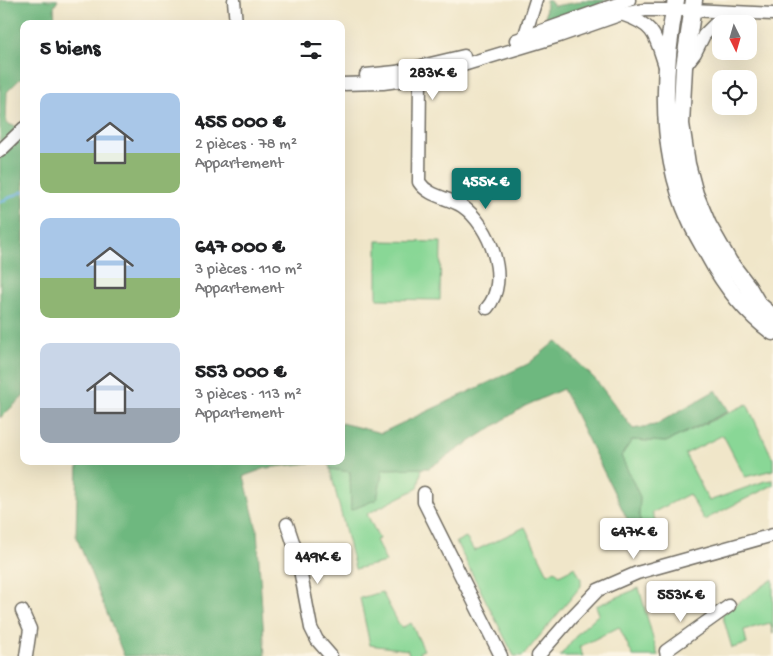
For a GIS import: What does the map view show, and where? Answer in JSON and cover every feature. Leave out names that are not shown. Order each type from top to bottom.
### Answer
[{"type":"main road","points":[[675,5],[666,69],[666,120],[672,168],[679,192],[690,220],[713,263],[732,291],[754,308],[773,317]]},
{"type":"main road","points":[[693,5],[684,67],[681,124],[687,164],[695,194],[712,232],[729,262],[748,287],[754,308],[773,332]]},
{"type":"street","points":[[234,0],[236,20]]},
{"type":"street","points":[[485,58],[524,38],[536,0]]},
{"type":"street","points":[[345,77],[396,72],[461,57],[524,38],[630,0]]},
{"type":"street","points":[[345,84],[420,78],[559,36],[622,14],[675,5],[693,5],[744,13],[773,14]]},
{"type":"street","points":[[684,67],[695,53],[704,35],[715,24],[744,13]]},
{"type":"street","points":[[622,14],[641,21],[648,26],[656,37],[666,69]]},
{"type":"street","points":[[420,78],[461,57]]},
{"type":"street","points":[[420,78],[419,182],[424,189],[462,206],[477,220],[486,232],[496,264],[497,290],[494,300],[487,308]]},
{"type":"street","points":[[0,150],[20,132]]},
{"type":"street","points":[[424,493],[424,502],[501,656]]},
{"type":"street","points":[[287,524],[297,554],[311,628],[317,640],[331,656]]},
{"type":"street","points":[[538,656],[598,590],[637,573],[773,535]]},
{"type":"street","points":[[667,656],[666,651],[729,606]]},
{"type":"street","points":[[22,611],[30,629],[26,656]]},
{"type":"green space","points":[[0,0],[58,0],[54,7],[55,20],[20,20],[20,79],[7,92],[6,123],[20,128],[20,400],[0,418]]},
{"type":"green space","points":[[546,0],[549,0],[554,6],[582,0],[609,0],[545,24]]},
{"type":"green space","points":[[377,241],[441,242],[440,300],[377,299]]},
{"type":"green space","points":[[556,341],[596,380],[633,429],[655,425],[716,390],[729,411],[666,442],[632,440],[621,456],[640,497],[639,515],[642,531],[635,535],[563,389],[525,406],[429,468],[383,469],[377,499],[351,510],[350,472],[330,469],[329,465],[345,465],[345,424],[381,433],[528,364]]},
{"type":"green space","points":[[747,404],[773,459],[773,470],[745,477],[723,435],[685,454],[709,501],[765,481],[773,480],[773,485],[704,520],[689,494],[652,513],[657,524],[642,531],[639,515],[640,497],[621,456],[632,440],[666,442]]},
{"type":"green space","points":[[78,465],[293,465],[266,468],[244,476],[257,530],[265,656],[124,656],[76,536]]},
{"type":"green space","points":[[422,468],[418,488],[367,514],[379,539],[376,540],[386,562],[355,569],[330,469],[350,471],[351,510],[377,499],[383,469]]},
{"type":"green space","points":[[525,527],[548,574],[555,570],[559,575],[575,567],[581,579],[581,586],[523,656],[514,656],[456,542],[466,537],[474,551]]},
{"type":"green space","points":[[773,579],[773,633],[770,623],[744,630],[747,644],[732,648],[722,614]]},
{"type":"green space","points":[[639,588],[658,656],[633,656],[619,627],[579,647],[583,656],[560,656],[580,631],[599,614],[596,606]]},
{"type":"green space","points":[[382,592],[401,628],[411,623],[424,650],[419,652],[421,656],[409,656],[408,650],[370,645],[360,598]]},
{"type":"waterway","points":[[0,202],[20,193]]}]
